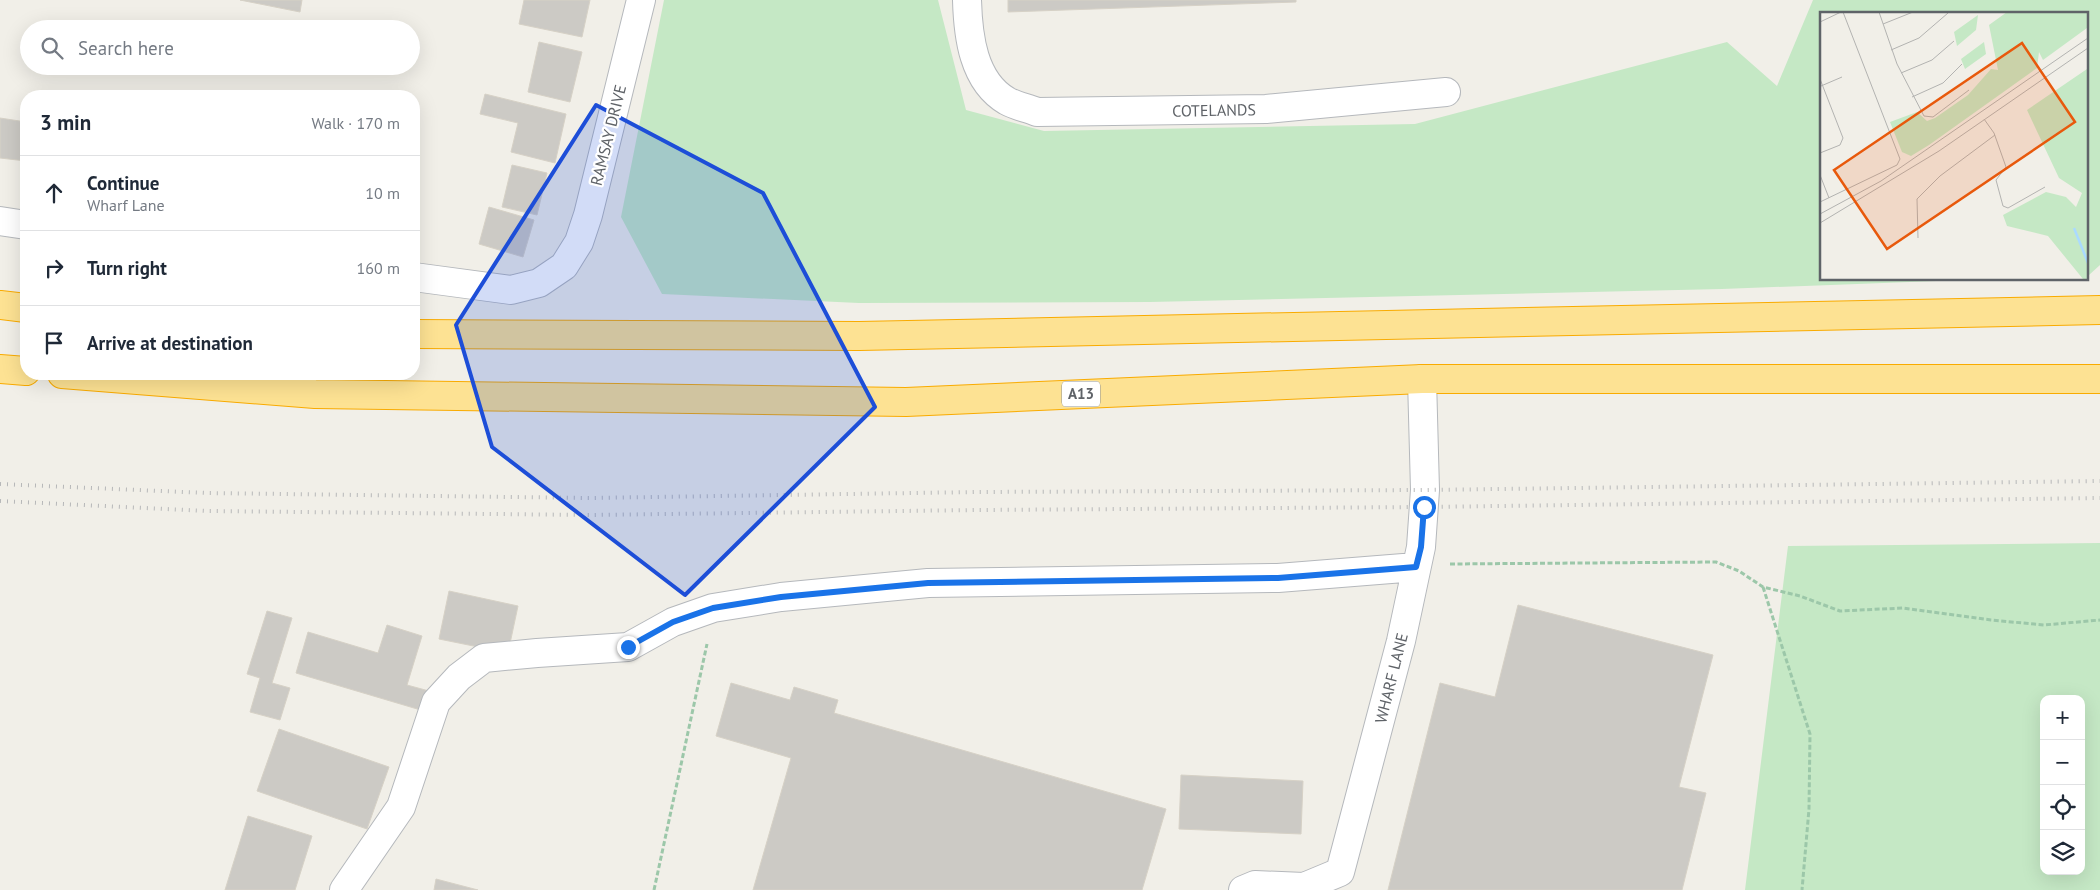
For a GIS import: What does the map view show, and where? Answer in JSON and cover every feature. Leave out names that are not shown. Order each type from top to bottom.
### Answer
[{"type":"highway","points":[[0,305],[20,307]]},
{"type":"highway","points":[[420,334],[869,336],[2100,310]]},
{"type":"highway","points":[[0,369],[20,371]]},
{"type":"highway","name":"A13","points":[[138,380],[315,394],[906,402],[1422,379],[2100,379]]},
{"type":"street","name":"RAMSAY DRIVE","points":[[420,278],[511,290],[539,283],[564,266],[579,242],[588,215],[641,0]]},
{"type":"street","name":"COTELANDS","points":[[967,0],[973,54],[988,86],[1008,101],[1037,112],[1266,109],[1446,92]]},
{"type":"street","points":[[0,221],[20,224]]},
{"type":"street","name":"WHARF LANE","points":[[1244,890],[1255,885],[1304,887],[1340,872],[1401,641],[1421,547],[1425,490],[1422,379]]},
{"type":"street","points":[[344,890],[401,807],[436,702],[459,677],[484,658],[628,647],[673,622],[713,608],[781,597],[928,583],[1278,578],[1416,567]]},
{"type":"path","points":[[1416,567],[1455,564],[1716,562],[1739,571],[1763,587],[1800,596],[1840,611],[1903,608],[2044,625],[2100,620]]},
{"type":"path","points":[[1763,587],[1810,734],[1809,809],[1802,890]]},
{"type":"path","points":[[654,890],[697,695],[713,608]]},
{"type":"highlighted area","points":[[596,105],[763,193],[875,407],[685,595],[492,447],[456,325]]},
{"type":"green space","points":[[664,0],[938,0],[966,110],[1044,131],[1415,124],[1727,42],[1777,86],[1813,0],[2100,0],[2100,265],[2089,275],[2088,12],[1820,12],[1820,280],[1962,280],[1722,289],[1150,302],[859,303],[662,294],[621,217]]},
{"type":"green space","points":[[2100,543],[2100,890],[1745,890],[1788,546]]},
{"type":"building","points":[[240,0],[302,0],[300,12]]},
{"type":"building","points":[[524,0],[590,0],[582,37],[519,24]]},
{"type":"building","points":[[1008,0],[1296,0],[1296,2],[1008,12]]},
{"type":"building","points":[[539,42],[582,52],[570,102],[528,92]]},
{"type":"building","points":[[485,94],[566,114],[555,163],[511,152],[518,123],[480,114]]},
{"type":"building","points":[[0,118],[20,121],[20,160],[0,158]]},
{"type":"building","points":[[512,165],[547,173],[537,215],[502,207]]},
{"type":"building","points":[[489,207],[534,220],[523,257],[479,244]]},
{"type":"building","points":[[449,591],[518,606],[508,653],[439,639]]},
{"type":"building","points":[[1518,605],[1713,655],[1679,787],[1706,793],[1682,890],[1388,890],[1440,683],[1495,697]]},
{"type":"building","points":[[267,611],[292,618],[272,683],[290,688],[280,720],[250,712],[260,678],[247,674]]},
{"type":"building","points":[[387,625],[422,636],[407,685],[429,691],[424,711],[296,673],[308,632],[378,653]]},
{"type":"building","points":[[731,683],[790,700],[794,687],[838,700],[834,713],[1166,809],[1142,890],[753,890],[791,758],[716,736]]},
{"type":"building","points":[[279,729],[389,767],[367,829],[257,791]]},
{"type":"building","points":[[1181,775],[1303,781],[1301,834],[1179,829]]},
{"type":"building","points":[[248,816],[312,836],[295,890],[225,890]]},
{"type":"building","points":[[436,879],[478,890],[434,890]]},
{"type":"railway","points":[[0,484],[207,493],[589,498],[977,492],[1425,490],[2100,481]]},
{"type":"railway","points":[[0,501],[207,511],[589,515],[2100,498]]},
{"type":"route","points":[[628,647],[673,622],[713,608],[781,597],[928,583],[1278,578],[1416,567],[1421,547],[1424,507]]}]
